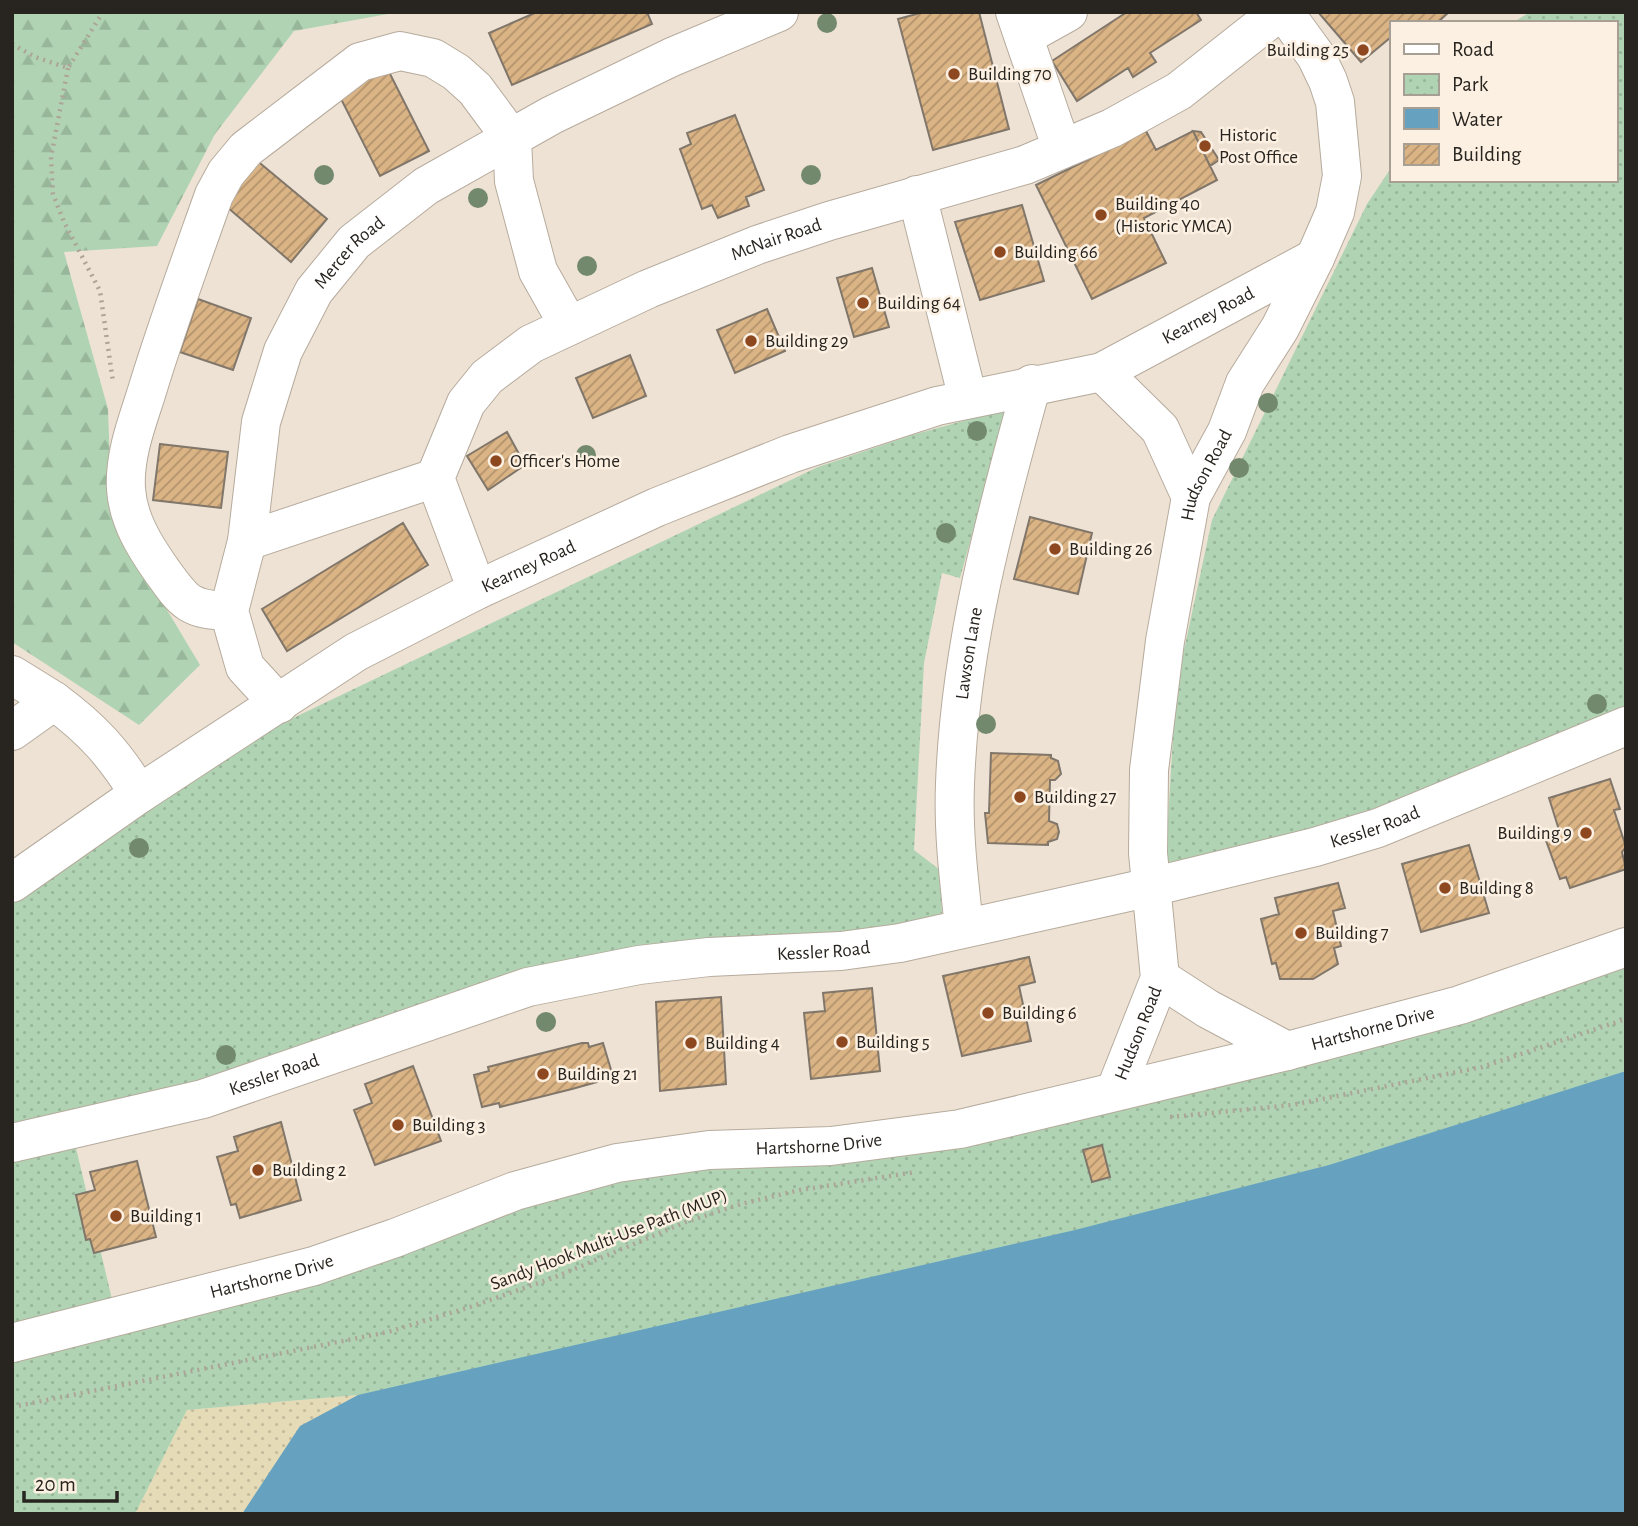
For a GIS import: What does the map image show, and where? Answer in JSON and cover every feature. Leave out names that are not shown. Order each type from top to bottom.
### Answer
[{"type":"street","name":"Mercer Road","points":[[229,611],[247,541],[261,422],[283,351],[314,291],[354,242],[426,186],[552,115],[673,57],[779,12]]},
{"type":"street","points":[[1062,149],[1020,24],[1068,12]]},
{"type":"street","name":"McNair Road","points":[[435,478],[456,421],[487,377],[531,344],[648,289],[757,245],[1025,164],[1112,128],[1179,91],[1281,12]]},
{"type":"street","name":"Hudson Road","points":[[1116,1089],[1160,978],[1151,887],[1149,770],[1165,641],[1191,497],[1227,431],[1245,383],[1280,328],[1315,258],[1335,212],[1342,176],[1342,148],[1335,102],[1328,81],[1316,56],[1281,12]]},
{"type":"street","points":[[279,704],[245,667],[229,611],[199,610],[184,601],[146,548],[131,517],[126,489],[128,452],[163,338],[214,195],[226,173],[246,149],[360,62],[400,51],[433,58],[456,72],[475,89],[512,138],[514,181],[537,271],[569,326]]},
{"type":"street","points":[[917,195],[968,399]]},
{"type":"street","name":"Kearney Road","points":[[12,883],[139,794],[356,652],[477,590],[657,507],[790,454],[968,399],[1102,372],[1315,258]]},
{"type":"street","points":[[1102,372],[1160,429],[1191,497]]},
{"type":"street","name":"Lawson Lane","points":[[964,927],[956,853],[954,787],[960,699],[971,624],[1032,384]]},
{"type":"street","points":[[247,541],[435,478],[477,590]]},
{"type":"street","points":[[12,675],[54,701],[95,734],[115,755],[139,794]]},
{"type":"street","points":[[12,731],[54,701]]},
{"type":"street","name":"Kessler Road","points":[[12,1143],[203,1099],[528,987],[639,965],[709,957],[841,951],[900,943],[1151,887],[1378,828],[1626,726]]},
{"type":"street","name":"Hartshorne Drive","points":[[12,1343],[314,1266],[396,1238],[515,1191],[617,1163],[709,1150],[831,1146],[916,1137],[1287,1051],[1460,1005],[1626,947]]},
{"type":"street","name":"Hudson Road","points":[[1160,978],[1208,1009],[1287,1051]]},
{"type":"path","points":[[103,12],[68,68],[51,157],[54,194],[64,222],[100,291],[106,351],[115,388]]},
{"type":"path","points":[[12,44],[35,57],[68,68]]},
{"type":"path","points":[[1156,1118],[1292,1105],[1482,1067],[1626,1019]]},
{"type":"path","name":"Sandy Hook Multi-Use Path (MUP)","points":[[12,1407],[388,1332],[553,1278],[686,1222],[741,1204],[800,1190],[926,1170]]},
{"type":"green space","points":[[12,12],[399,12],[294,31],[215,134],[157,246],[64,252],[108,409],[112,518],[200,665],[139,725],[12,642]]},
{"type":"green space","points":[[1530,12],[1626,12],[1626,732],[1571,758],[1165,869],[1176,687],[1212,520],[1367,204],[1390,170],[1390,182],[1617,182],[1617,21],[1515,21]]},
{"type":"green space","points":[[1007,409],[960,578],[942,573],[924,663],[914,850],[940,870],[942,913],[885,931],[550,975],[71,1127],[116,1316],[563,1175],[927,1141],[1626,956],[1626,1084],[1186,1229],[449,1394],[358,1395],[187,1410],[135,1514],[12,1514],[12,902],[266,731],[818,467],[912,435]]},
{"type":"sand","points":[[449,1394],[390,1514],[135,1514],[187,1410],[358,1395]]},
{"type":"water","points":[[1626,1071],[1626,1514],[242,1514],[300,1426],[358,1395],[1075,1230],[1329,1165]]},
{"type":"building","points":[[537,12],[647,12],[652,24],[512,85],[489,33]]},
{"type":"building","name":"Building 70","points":[[924,12],[979,12],[1009,129],[933,150],[898,19]]},
{"type":"building","points":[[1127,12],[1196,12],[1201,20],[1150,53],[1156,62],[1133,77],[1128,68],[1077,101],[1052,61]]},
{"type":"building","name":"Building 25","points":[[1318,12],[1449,12],[1439,21],[1390,21],[1390,38],[1361,62]]},
{"type":"building","points":[[386,66],[429,151],[380,176],[337,91]]},
{"type":"building","points":[[735,115],[764,190],[746,197],[749,206],[718,218],[712,205],[702,209],[680,149],[691,144],[687,133]]},
{"type":"building","name":"Building 40 (Historic YMCA)","points":[[1146,131],[1156,150],[1193,131],[1217,180],[1144,218],[1166,263],[1092,299],[1036,185]]},
{"type":"building","name":"Historic Post Office","points":[[1193,131],[1201,132],[1219,160],[1210,166]]},
{"type":"building","points":[[255,159],[327,219],[291,262],[220,201]]},
{"type":"building","name":"Building 66","points":[[1022,205],[1044,281],[980,300],[955,222]]},
{"type":"building","name":"Building 64","points":[[872,268],[889,327],[854,337],[837,278]]},
{"type":"building","points":[[198,299],[251,318],[233,370],[180,352]]},
{"type":"building","name":"Building 29","points":[[767,309],[785,351],[735,373],[717,330]]},
{"type":"building","points":[[630,355],[646,396],[593,418],[576,378]]},
{"type":"building","name":"Officer's Home","points":[[507,432],[525,465],[488,490],[467,456]]},
{"type":"building","points":[[160,444],[228,452],[221,508],[153,500]]},
{"type":"building","name":"Building 26","points":[[1030,517],[1092,533],[1078,594],[1014,579]]},
{"type":"building","points":[[403,523],[428,565],[287,651],[262,609]]},
{"type":"building","name":"Building 27","points":[[991,753],[1051,755],[1051,758],[1058,761],[1061,774],[1055,780],[1050,780],[1049,821],[1057,824],[1057,839],[1048,842],[1048,845],[988,843],[985,813],[989,813]]},
{"type":"building","name":"Building 9","points":[[1610,779],[1620,809],[1614,810],[1626,847],[1622,852],[1626,869],[1570,888],[1566,877],[1560,879],[1544,835],[1559,830],[1549,798]]},
{"type":"building","name":"Building 8","points":[[1469,845],[1489,913],[1421,932],[1402,864]]},
{"type":"building","name":"Building 7","points":[[1338,883],[1345,908],[1333,911],[1341,946],[1334,948],[1338,964],[1313,979],[1280,979],[1276,963],[1272,964],[1261,919],[1279,914],[1275,898]]},
{"type":"building","name":"Building 6","points":[[1029,957],[1035,982],[1019,986],[1031,1041],[962,1056],[943,976]]},
{"type":"building","name":"Building 5","points":[[872,988],[880,1071],[811,1079],[804,1013],[825,1011],[823,993]]},
{"type":"building","name":"Building 4","points":[[721,997],[726,1084],[660,1091],[656,1002]]},
{"type":"building","name":"Building 21","points":[[588,1043],[589,1047],[603,1043],[612,1073],[596,1077],[597,1082],[572,1089],[500,1107],[499,1103],[482,1107],[474,1075],[489,1071],[488,1067]]},
{"type":"building","name":"Building 3","points":[[413,1066],[441,1141],[375,1165],[354,1110],[372,1103],[365,1084]]},
{"type":"building","name":"Building 2","points":[[281,1122],[301,1200],[240,1218],[236,1204],[231,1205],[217,1157],[238,1151],[234,1137]]},
{"type":"building","points":[[1102,1145],[1110,1177],[1092,1182],[1083,1150]]},
{"type":"building","name":"Building 1","points":[[137,1161],[156,1237],[94,1253],[90,1239],[86,1240],[76,1195],[95,1190],[90,1172]]},
{"type":"place","name":"Building 25","points":[[1363,50]]},
{"type":"place","name":"Building 70","points":[[954,74]]},
{"type":"place","name":"Historic Post Office","points":[[1205,146]]},
{"type":"place","name":"Building 40 (Historic YMCA)","points":[[1101,215]]},
{"type":"place","name":"Building 66","points":[[1000,252]]},
{"type":"place","name":"Building 64","points":[[863,303]]},
{"type":"place","name":"Building 29","points":[[751,341]]},
{"type":"place","name":"Officer's Home","points":[[496,461]]},
{"type":"place","name":"Building 26","points":[[1055,549]]},
{"type":"place","name":"Building 27","points":[[1020,797]]},
{"type":"place","name":"Building 9","points":[[1586,833]]},
{"type":"place","name":"Building 8","points":[[1445,888]]},
{"type":"place","name":"Building 7","points":[[1301,933]]},
{"type":"place","name":"Building 6","points":[[988,1013]]},
{"type":"place","name":"Building 5","points":[[842,1042]]},
{"type":"place","name":"Building 4","points":[[691,1043]]},
{"type":"place","name":"Building 21","points":[[543,1074]]},
{"type":"place","name":"Building 3","points":[[398,1125]]},
{"type":"place","name":"Building 2","points":[[258,1170]]},
{"type":"place","name":"Building 1","points":[[116,1216]]}]
